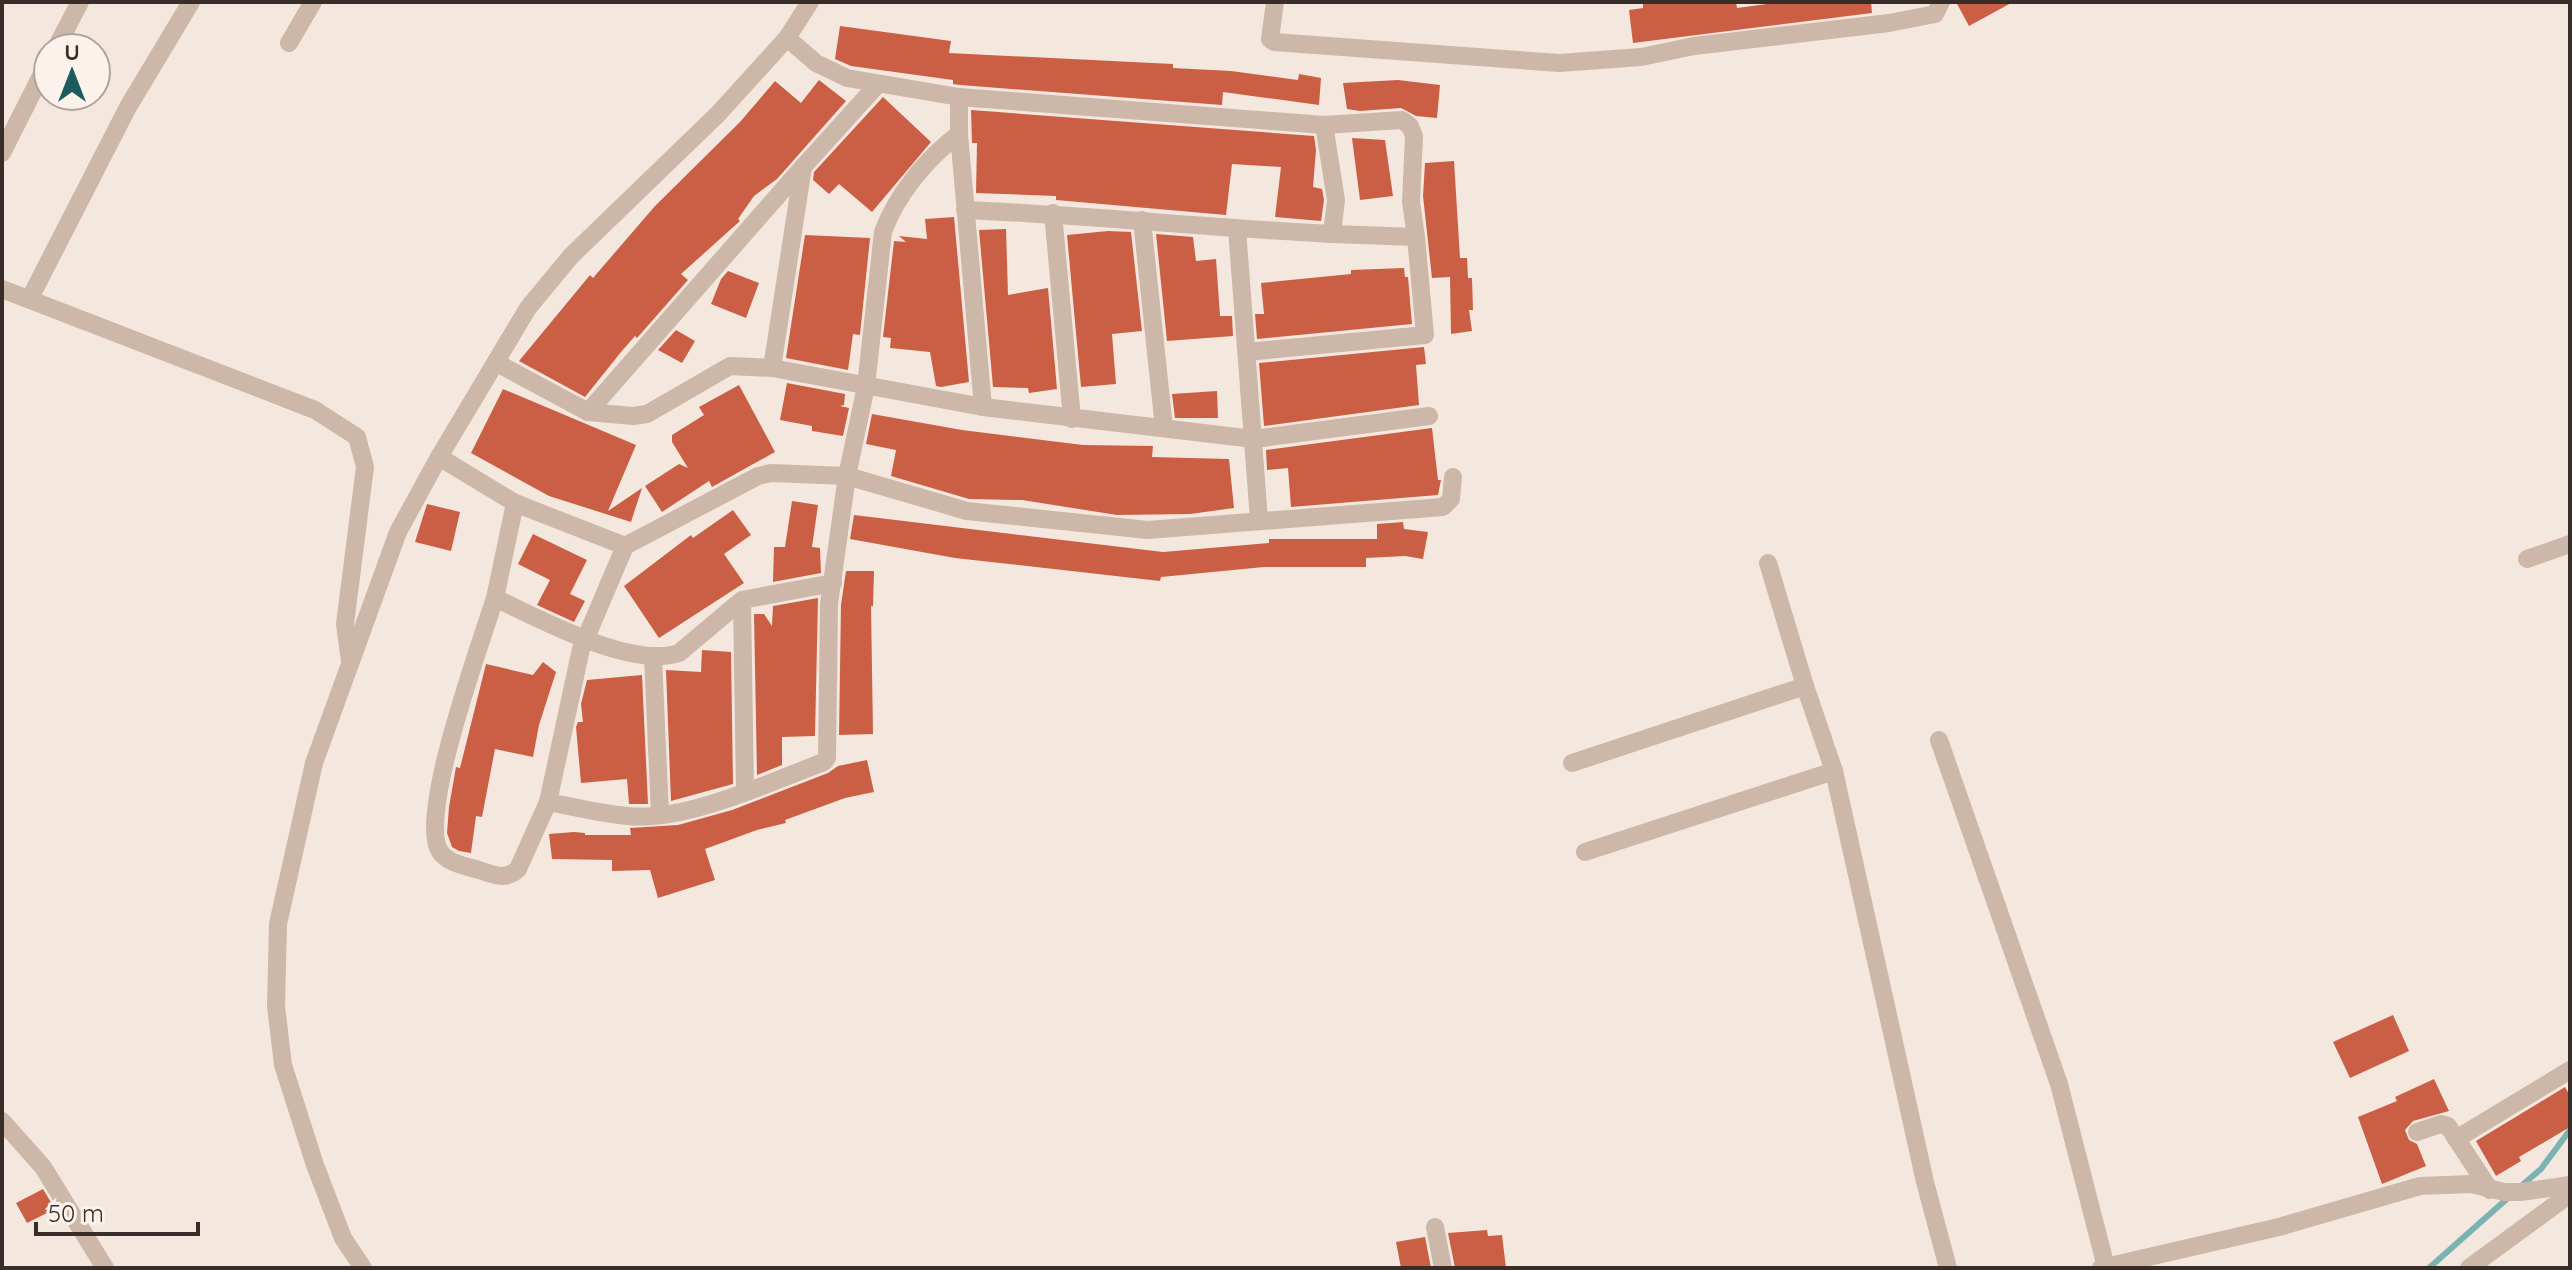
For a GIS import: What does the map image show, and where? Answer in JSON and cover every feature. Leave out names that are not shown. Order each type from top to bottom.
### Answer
[{"type":"street","points":[[64,32],[80,2]]},
{"type":"street","points":[[30,298],[128,107],[191,2]]},
{"type":"street","points":[[289,43],[313,2]]},
{"type":"street","points":[[363,1268],[343,1238],[315,1165],[283,1065],[276,1006],[278,924],[314,763],[398,532],[528,308],[571,256],[718,114],[787,38],[810,2]]},
{"type":"street","points":[[1275,2],[1269,31],[1270,39],[1274,42],[1559,63],[1641,57],[1694,46],[1928,17],[1935,14],[1941,2]]},
{"type":"street","points":[[787,38],[816,63],[847,78],[959,97],[1324,125],[1402,120],[1410,126],[1414,136],[1411,202],[1425,335],[1247,352]]},
{"type":"street","points":[[588,412],[878,84]]},
{"type":"street","points":[[2,153],[32,94]]},
{"type":"street","points":[[959,97],[959,134],[983,407]]},
{"type":"street","points":[[1324,125],[1336,200],[1332,234]]},
{"type":"street","points":[[548,802],[630,817],[660,815],[702,806],[824,762],[827,758],[829,604],[847,476],[866,386],[883,232],[891,212],[936,151],[959,134]]},
{"type":"street","points":[[772,368],[803,167]]},
{"type":"street","points":[[965,210],[1053,213],[1237,229],[1416,237]]},
{"type":"street","points":[[1053,213],[1072,419]]},
{"type":"street","points":[[1142,220],[1164,428]]},
{"type":"street","points":[[1237,229],[1259,520]]},
{"type":"street","points":[[2,289],[315,410],[357,437],[365,467],[345,624],[351,664]]},
{"type":"street","points":[[497,363],[588,412],[633,416],[647,414],[730,366],[772,368],[983,407],[1254,439],[1429,416]]},
{"type":"street","points":[[439,457],[515,503],[625,546]]},
{"type":"street","points":[[515,503],[495,598],[441,771],[435,835],[439,851],[451,862],[502,877],[511,876],[518,869],[548,802],[581,649],[625,546],[758,476],[771,473],[847,476],[967,511],[1148,530],[1443,507],[1451,499],[1453,477]]},
{"type":"street","points":[[2527,559],[2570,544]]},
{"type":"street","points":[[1768,563],[1834,771],[1925,1182],[1948,1268]]},
{"type":"street","points":[[495,598],[585,640],[653,657],[666,657],[679,653],[742,600],[833,583]]},
{"type":"street","points":[[742,600],[745,791]]},
{"type":"street","points":[[653,657],[660,815]]},
{"type":"street","points":[[1572,763],[1805,686]]},
{"type":"street","points":[[1939,740],[2059,1084],[2103,1267],[2279,1227],[2420,1186],[2471,1184],[2505,1191],[2570,1185]]},
{"type":"street","points":[[1585,852],[1834,771]]},
{"type":"street","points":[[2456,1139],[2570,1070]]},
{"type":"street","points":[[2,1121],[43,1167],[105,1268]]},
{"type":"street","points":[[2417,1132],[2441,1124],[2448,1126],[2456,1139],[2505,1191]]},
{"type":"street","points":[[2469,1268],[2570,1194]]},
{"type":"street","points":[[1435,1227],[1443,1268]]},
{"type":"building","points":[[1643,2],[1736,2],[1737,8],[1782,2],[1871,2],[1872,13],[1633,43],[1629,10],[1643,8]]},
{"type":"building","points":[[1956,2],[2013,2],[1969,26]]},
{"type":"building","points":[[840,26],[951,41],[949,53],[1173,64],[1173,68],[1231,71],[1298,80],[1299,74],[1321,78],[1319,105],[1223,92],[1222,105],[953,84],[953,80],[851,66],[835,59]]},
{"type":"building","points":[[819,80],[846,101],[777,179],[754,196],[738,219],[740,221],[681,274],[688,280],[637,338],[635,336],[585,397],[519,361],[590,275],[593,278],[655,206],[740,122],[775,81],[801,103]]},
{"type":"building","points":[[1398,80],[1440,85],[1437,118],[1416,116],[1401,108],[1347,109],[1343,83]]},
{"type":"building","points":[[883,97],[931,142],[872,212],[839,184],[829,194],[813,180],[814,172]]},
{"type":"building","points":[[971,110],[1314,136],[1313,187],[1322,189],[1321,221],[1275,217],[1281,167],[1232,164],[1226,215],[1056,200],[1056,196],[976,193],[977,143],[972,143]]},
{"type":"building","points":[[1352,138],[1385,140],[1393,196],[1360,200]]},
{"type":"building","points":[[1454,161],[1460,258],[1467,258],[1468,278],[1472,278],[1473,310],[1469,310],[1472,331],[1451,334],[1450,277],[1432,278],[1423,196],[1425,163]]},
{"type":"building","points":[[954,217],[969,382],[941,387],[936,386],[930,352],[890,348],[891,338],[883,337],[894,241],[906,242],[899,236],[927,239],[925,219]]},
{"type":"building","points":[[1006,229],[1008,295],[1048,288],[1057,389],[1029,393],[1028,388],[993,387],[979,230]]},
{"type":"building","points":[[1131,232],[1142,331],[1112,334],[1116,384],[1081,387],[1067,235]]},
{"type":"building","points":[[1156,234],[1193,237],[1196,261],[1216,259],[1220,316],[1232,316],[1233,336],[1167,341]]},
{"type":"building","points":[[805,235],[870,238],[860,335],[853,334],[848,370],[786,358]]},
{"type":"building","points":[[1404,268],[1405,277],[1408,277],[1412,324],[1257,339],[1255,314],[1264,314],[1261,283],[1351,274],[1351,270]]},
{"type":"building","points":[[728,271],[759,283],[746,318],[711,304],[721,279]]},
{"type":"building","points":[[676,330],[695,341],[682,363],[658,350]]},
{"type":"building","points":[[1424,347],[1426,364],[1416,365],[1419,405],[1264,426],[1259,363]]},
{"type":"building","points":[[787,383],[845,394],[844,405],[840,406],[849,408],[843,436],[812,431],[812,426],[780,420]]},
{"type":"building","points":[[739,385],[775,452],[712,487],[709,481],[662,512],[645,486],[679,464],[688,468],[672,442],[672,435],[704,415],[699,407]]},
{"type":"building","points":[[503,389],[636,445],[608,511],[642,488],[631,522],[549,496],[471,453]]},
{"type":"building","points":[[1217,391],[1218,418],[1175,418],[1172,394]]},
{"type":"building","points":[[872,414],[962,430],[1083,445],[1153,446],[1152,457],[1229,459],[1234,508],[1190,514],[1117,515],[1022,500],[969,499],[891,476],[896,450],[866,444]]},
{"type":"building","points":[[1432,428],[1438,480],[1441,480],[1438,495],[1291,507],[1288,468],[1267,470],[1266,450]]},
{"type":"building","points":[[792,501],[818,505],[812,547],[820,548],[821,573],[773,582],[774,547],[785,547]]},
{"type":"building","points":[[427,504],[460,512],[451,551],[415,542]]},
{"type":"building","points":[[733,510],[751,535],[724,554],[744,583],[659,638],[624,586],[691,535],[693,538]]},
{"type":"building","points":[[854,515],[1163,552],[1269,543],[1269,539],[1377,539],[1377,524],[1403,522],[1404,529],[1428,532],[1423,559],[1405,556],[1366,558],[1366,567],[1264,567],[1161,577],[1160,581],[955,558],[850,539]]},
{"type":"building","points":[[533,534],[587,560],[570,594],[585,601],[574,622],[537,605],[550,580],[518,564]]},
{"type":"building","points":[[846,571],[874,571],[871,606],[873,734],[839,735],[841,605]]},
{"type":"building","points":[[818,598],[815,736],[782,737],[782,765],[757,775],[754,614],[764,614],[772,626],[773,606]]},
{"type":"building","points":[[702,650],[731,652],[733,784],[671,801],[666,670],[701,672]]},
{"type":"building","points":[[543,662],[556,672],[539,725],[533,757],[495,749],[482,817],[476,816],[471,853],[459,851],[452,847],[447,833],[449,807],[456,767],[460,768],[486,664],[533,675]]},
{"type":"building","points":[[642,675],[648,804],[629,804],[627,779],[581,783],[576,727],[578,722],[583,722],[581,704],[587,680]]},
{"type":"building","points":[[867,760],[874,792],[845,798],[785,820],[786,823],[705,849],[715,880],[658,898],[650,870],[612,871],[612,860],[552,859],[549,834],[631,835],[630,828],[678,825],[732,810],[828,773],[838,766]]},
{"type":"building","points":[[2393,1015],[2409,1051],[2350,1078],[2333,1042]]},
{"type":"building","points":[[2434,1079],[2449,1111],[2413,1121],[2405,1130],[2409,1140],[2417,1144],[2426,1166],[2382,1184],[2358,1117],[2397,1101],[2395,1097]]},
{"type":"building","points":[[2565,1087],[2570,1096],[2570,1127],[2519,1157],[2521,1161],[2496,1176],[2476,1141]]},
{"type":"building","points":[[43,1189],[55,1209],[27,1223],[16,1203]]},
{"type":"building","points":[[1487,1230],[1488,1236],[1502,1235],[1506,1268],[1455,1268],[1448,1233]]},
{"type":"building","points":[[1425,1237],[1431,1268],[1401,1268],[1396,1242]]},
{"type":"waterway","points":[[2520,1187],[2541,1169],[2570,1130]]},
{"type":"waterway","points":[[2429,1268],[2509,1197]]}]
